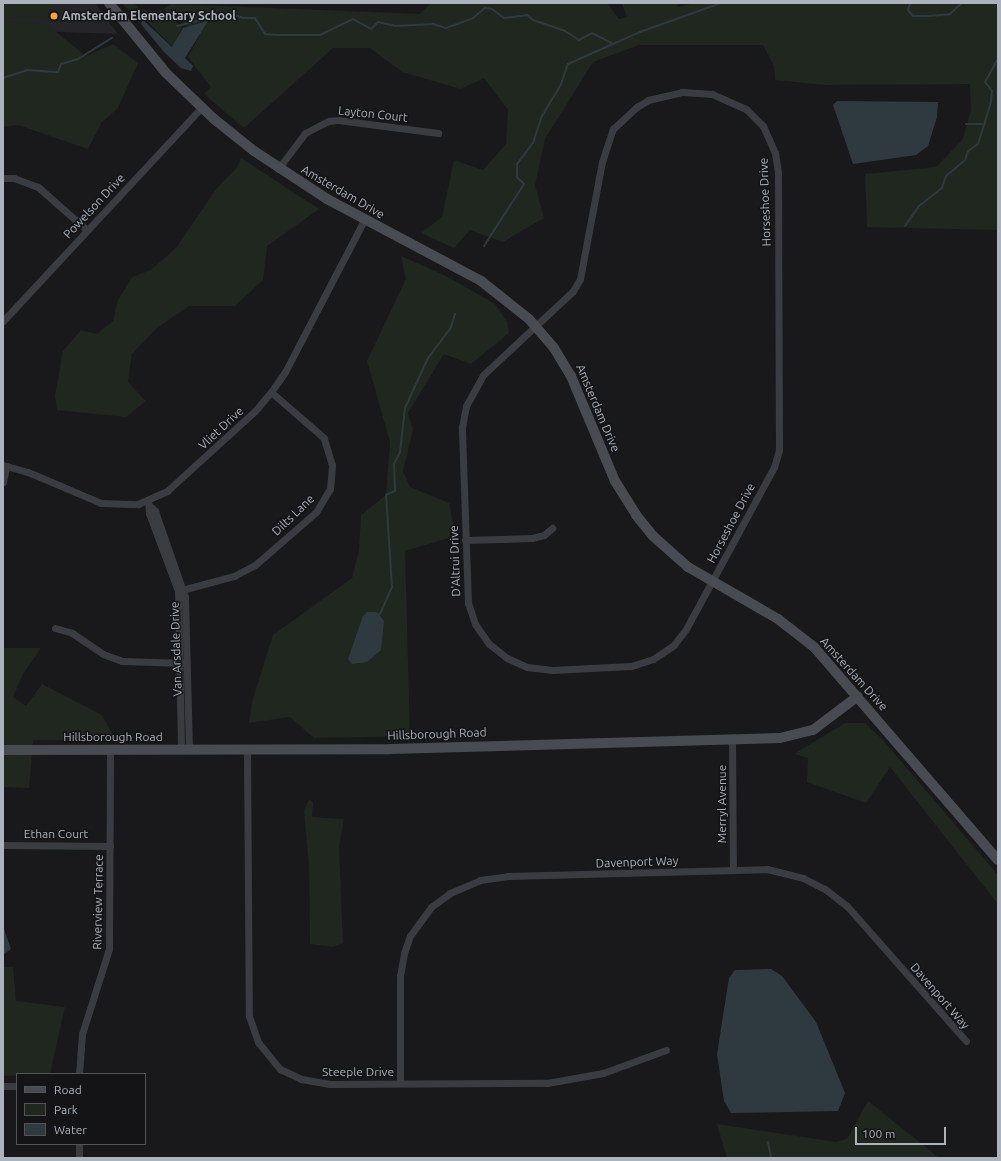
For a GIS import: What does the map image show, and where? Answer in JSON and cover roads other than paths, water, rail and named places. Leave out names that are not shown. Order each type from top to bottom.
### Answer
[{"type":"street","name":"Amsterdam Drive","points":[[109,3],[148,53],[201,108],[278,169],[364,220],[481,281],[506,299],[536,326],[571,376],[615,481],[636,515],[665,548],[711,583],[797,633],[824,656],[998,860]]},
{"type":"street","name":"Horseshoe Drive","points":[[536,326],[573,291],[580,279],[602,162],[609,137],[622,119],[648,100],[682,92],[723,98],[752,114],[769,137],[778,172],[780,442],[774,467],[711,583]]},
{"type":"street","name":"Powelson Drive","points":[[3,321],[201,108]]},
{"type":"street","name":"Layton Court","points":[[278,169],[305,134],[329,121],[338,120],[438,133]]},
{"type":"street","points":[[3,178],[19,179],[38,187],[87,230]]},
{"type":"street","name":"Vliet Drive","points":[[5,465],[28,472],[101,503],[127,505],[150,504],[176,484],[255,411],[271,392],[289,365],[364,220]]},
{"type":"street","name":"D'Altrui Drive","points":[[536,326],[483,375],[466,406],[462,427],[467,595],[475,624],[497,652],[517,663],[539,669],[619,668],[654,659],[680,638],[711,583]]},
{"type":"street","name":"Dilts Lane","points":[[181,590],[234,576],[255,565],[316,512],[330,489],[332,465],[324,438],[271,392]]},
{"type":"street","points":[[3,482],[5,465]]},
{"type":"street","name":"Van Arsdale Drive","points":[[150,504],[149,512],[181,590],[185,750]]},
{"type":"street","points":[[465,540],[532,538],[544,534],[552,528]]},
{"type":"street","points":[[55,628],[72,633],[103,654],[122,661],[184,663]]},
{"type":"street","name":"Hillsborough Road","points":[[3,750],[390,749],[732,738],[780,738],[806,733],[821,725],[858,696]]},
{"type":"street","name":"Merryl Avenue","points":[[732,738],[733,869]]},
{"type":"street","name":"Riverview Terrace","points":[[79,1073],[82,1034],[109,949],[110,750]]},
{"type":"street","name":"Steeple Drive","points":[[247,750],[248,1006],[251,1024],[258,1042],[280,1069],[307,1081],[330,1084],[562,1082],[603,1073],[666,1050]]},
{"type":"street","name":"Ethan Court","points":[[3,845],[110,846]]},
{"type":"street","name":"Davenport Way","points":[[400,1083],[400,976],[404,953],[410,936],[424,915],[450,893],[468,883],[497,877],[733,869],[767,869],[792,874],[814,883],[836,896],[966,1041]]},
{"type":"street","points":[[3,1086],[16,1086]]},
{"type":"street","points":[[79,1145],[79,1158]]},
{"type":"water","points":[[142,19],[172,47],[183,28],[208,21],[185,58],[193,66],[191,71],[181,68],[164,52],[141,24]]},
{"type":"water","points":[[837,101],[938,102],[937,117],[928,146],[916,155],[853,164],[833,105]]},
{"type":"water","points":[[367,612],[377,612],[384,621],[381,650],[367,662],[352,664],[348,659],[363,616]]},
{"type":"water","points":[[3,926],[11,949],[3,955]]},
{"type":"water","points":[[771,969],[782,976],[816,1022],[845,1093],[838,1111],[731,1113],[724,1101],[717,1054],[729,978],[735,970]]},
{"type":"waterway","points":[[484,246],[524,184],[517,177],[517,164],[533,143],[542,116],[561,84],[568,64],[640,32],[721,3]]},
{"type":"waterway","points":[[910,3],[908,10],[913,16],[950,14],[962,3]]},
{"type":"waterway","points":[[177,26],[230,13],[243,18],[255,18],[265,34],[278,35],[320,35],[353,19],[371,29],[378,22],[395,26],[433,24],[446,28],[473,18],[485,8],[492,9],[504,18],[527,15],[533,20],[565,31],[579,40],[592,33],[614,44]]},
{"type":"waterway","points":[[3,78],[27,70],[58,72],[61,64],[78,59],[112,38]]},
{"type":"waterway","points":[[905,226],[919,206],[942,188],[946,176],[965,160],[968,151],[978,144],[991,102],[992,91],[985,82],[998,59]]},
{"type":"waterway","points":[[966,124],[985,124]]},
{"type":"waterway","points":[[380,614],[392,587],[386,495],[395,491],[394,464],[400,452],[405,408],[428,358],[451,327],[455,314]]},
{"type":"waterway","points":[[768,1142],[771,1158]]},
{"type":"place","name":"Amsterdam Elementary School","points":[[54,16]]}]
